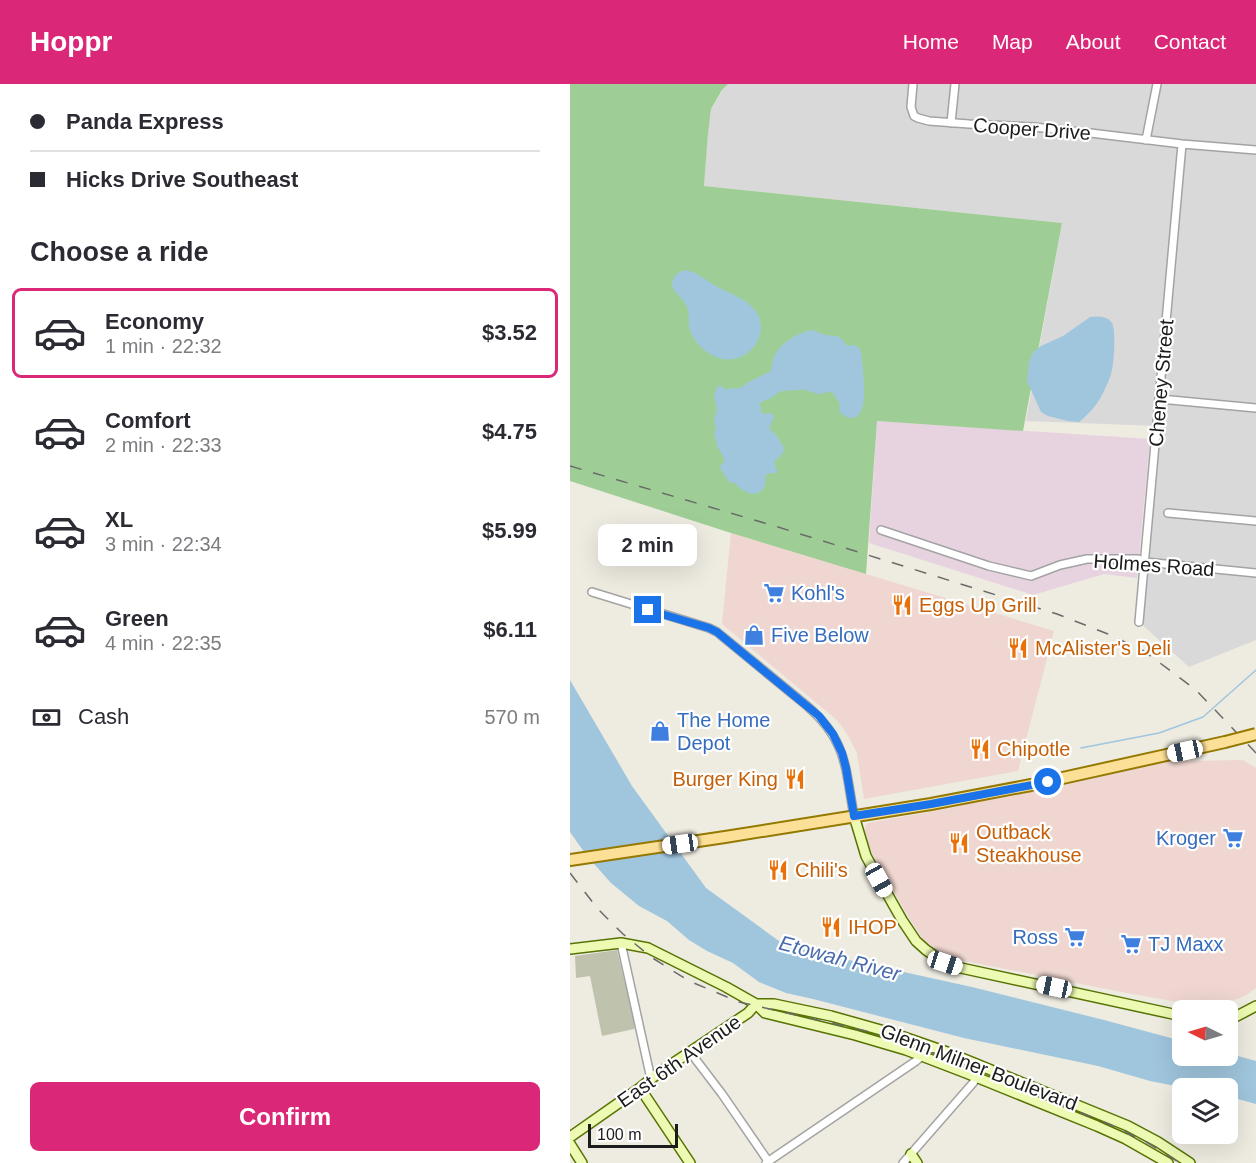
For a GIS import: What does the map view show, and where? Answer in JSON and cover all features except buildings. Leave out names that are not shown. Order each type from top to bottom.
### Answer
[{"type":"main road","points":[[570,860],[931,804],[1023,787],[1256,734]]},
{"type":"street","name":"Cooper Drive","points":[[913,84],[911,107],[914,116],[929,121],[1054,129],[1256,150]]},
{"type":"street","points":[[951,123],[955,84]]},
{"type":"street","points":[[1146,140],[1157,84]]},
{"type":"street","name":"Cheney Street","points":[[1140,622],[1182,144]]},
{"type":"street","points":[[1160,399],[1256,408]]},
{"type":"street","points":[[1168,513],[1256,521]]},
{"type":"street","name":"Holmes Road","points":[[881,530],[989,566],[1031,576],[1060,565],[1087,559],[1138,560],[1256,573]]},
{"type":"street","points":[[591,592],[717,632],[819,716],[833,734],[842,753],[854,816],[867,857],[902,920],[916,941],[926,950],[945,963],[961,968],[1172,1014]]},
{"type":"street","points":[[621,943],[651,1079]]},
{"type":"street","name":"Glenn Milner Boulevard","points":[[570,949],[621,943],[648,948],[715,981],[756,1004],[765,1013],[855,1035],[923,1056],[1126,1139],[1168,1163]]},
{"type":"street","name":"Glenn Milner Boulevard","points":[[756,1004],[774,1004],[831,1016],[933,1047],[1128,1126],[1190,1163]]},
{"type":"street","name":"East 6th Avenue","points":[[570,1137],[748,1013],[756,1004]]},
{"type":"street","points":[[1238,1015],[1256,1006]]},
{"type":"street","points":[[690,1052],[722,1094],[767,1162],[933,1047]]},
{"type":"street","points":[[903,1163],[983,1066]]},
{"type":"street","points":[[640,1088],[690,1163]]},
{"type":"street","points":[[570,1144],[582,1163]]},
{"type":"street","points":[[911,1154],[917,1163]]},
{"type":"shaded area","points":[[727,84],[1256,84],[1256,640],[1189,667],[1139,622],[1157,426],[1026,421],[1062,223],[704,186],[711,109]]},
{"type":"shaded area","points":[[877,421],[1150,439],[1137,578],[1104,574],[1033,595],[869,543]]},
{"type":"shaded area","points":[[731,533],[1054,631],[1018,771],[864,799],[857,753],[837,720],[722,624]]},
{"type":"shaded area","points":[[1243,760],[1256,768],[1256,988],[1245,996],[1234,1000],[1172,1001],[940,956],[926,943],[912,923],[873,856],[864,832],[868,823],[952,808],[1031,785],[1132,762]]},
{"type":"shaded area","points":[[617,950],[635,1025],[634,1029],[602,1036],[590,976],[576,978],[575,956]]},
{"type":"green space","points":[[570,84],[728,84],[711,109],[704,186],[1062,223],[1023,431],[877,421],[866,574],[570,481]]},
{"type":"water","points":[[687,270],[740,298],[755,310],[760,319],[761,329],[759,338],[747,353],[729,360],[719,358],[704,350],[696,341],[690,331],[687,307],[672,286],[676,275]]},
{"type":"water","points":[[1090,317],[1105,318],[1112,323],[1113,360],[1107,384],[1096,404],[1079,422],[1048,416],[1041,412],[1027,381],[1029,362],[1033,352],[1063,336]]},
{"type":"water","points":[[812,330],[838,337],[847,346],[858,347],[861,351],[863,406],[856,417],[848,418],[839,411],[840,404],[833,393],[819,394],[807,390],[781,391],[763,401],[759,404],[761,412],[771,413],[774,417],[769,428],[784,448],[783,453],[774,462],[779,472],[766,474],[765,485],[758,493],[746,492],[735,483],[730,483],[721,470],[720,466],[724,458],[714,434],[717,410],[714,394],[718,386],[725,389],[739,388],[771,371],[774,357],[780,347],[795,336]]},
{"type":"water","points":[[570,680],[632,786],[706,888],[779,941],[808,951],[972,987],[1172,1038],[1172,1066],[1238,1066],[1238,1056],[1256,1061],[1256,1104],[1238,1099],[1238,1078],[1172,1078],[1172,1085],[1098,1066],[964,1038],[786,993],[759,982],[733,963],[689,940],[667,921],[639,906],[611,883],[570,832]]},
{"type":"waterway","points":[[1081,748],[1159,733],[1203,717],[1256,670]]},
{"type":"railway","points":[[570,466],[778,527],[1057,614],[1108,634],[1144,651],[1196,690],[1256,753]]},
{"type":"railway","points":[[570,873],[598,909],[623,934],[651,957],[689,981],[739,1002],[866,1031],[940,1056],[1109,1124],[1148,1143],[1180,1163]]},
{"type":"place","name":"Kohl's","points":[[774,593]]},
{"type":"place","name":"Eggs Up Grill","points":[[902,605]]},
{"type":"place","name":"Five Below","points":[[754,635]]},
{"type":"place","name":"McAlister's Deli","points":[[1018,648]]},
{"type":"place","name":"The Home Depot","points":[[660,731]]},
{"type":"place","name":"Chipotle","points":[[980,749]]},
{"type":"place","name":"Burger King","points":[[795,779]]},
{"type":"place","name":"Kroger","points":[[1233,838]]},
{"type":"place","name":"Outback Steakhouse","points":[[959,843]]},
{"type":"place","name":"Chili's","points":[[778,870]]},
{"type":"place","name":"IHOP","points":[[831,927]]},
{"type":"place","name":"Ross","points":[[1075,937]]},
{"type":"place","name":"TJ Maxx","points":[[1131,944]]},
{"type":"route","points":[[648,610],[717,632],[819,716],[833,734],[842,753],[854,816],[1048,782]]},
{"type":"water label","name":"Etowah River","points":[[840,958]]}]
